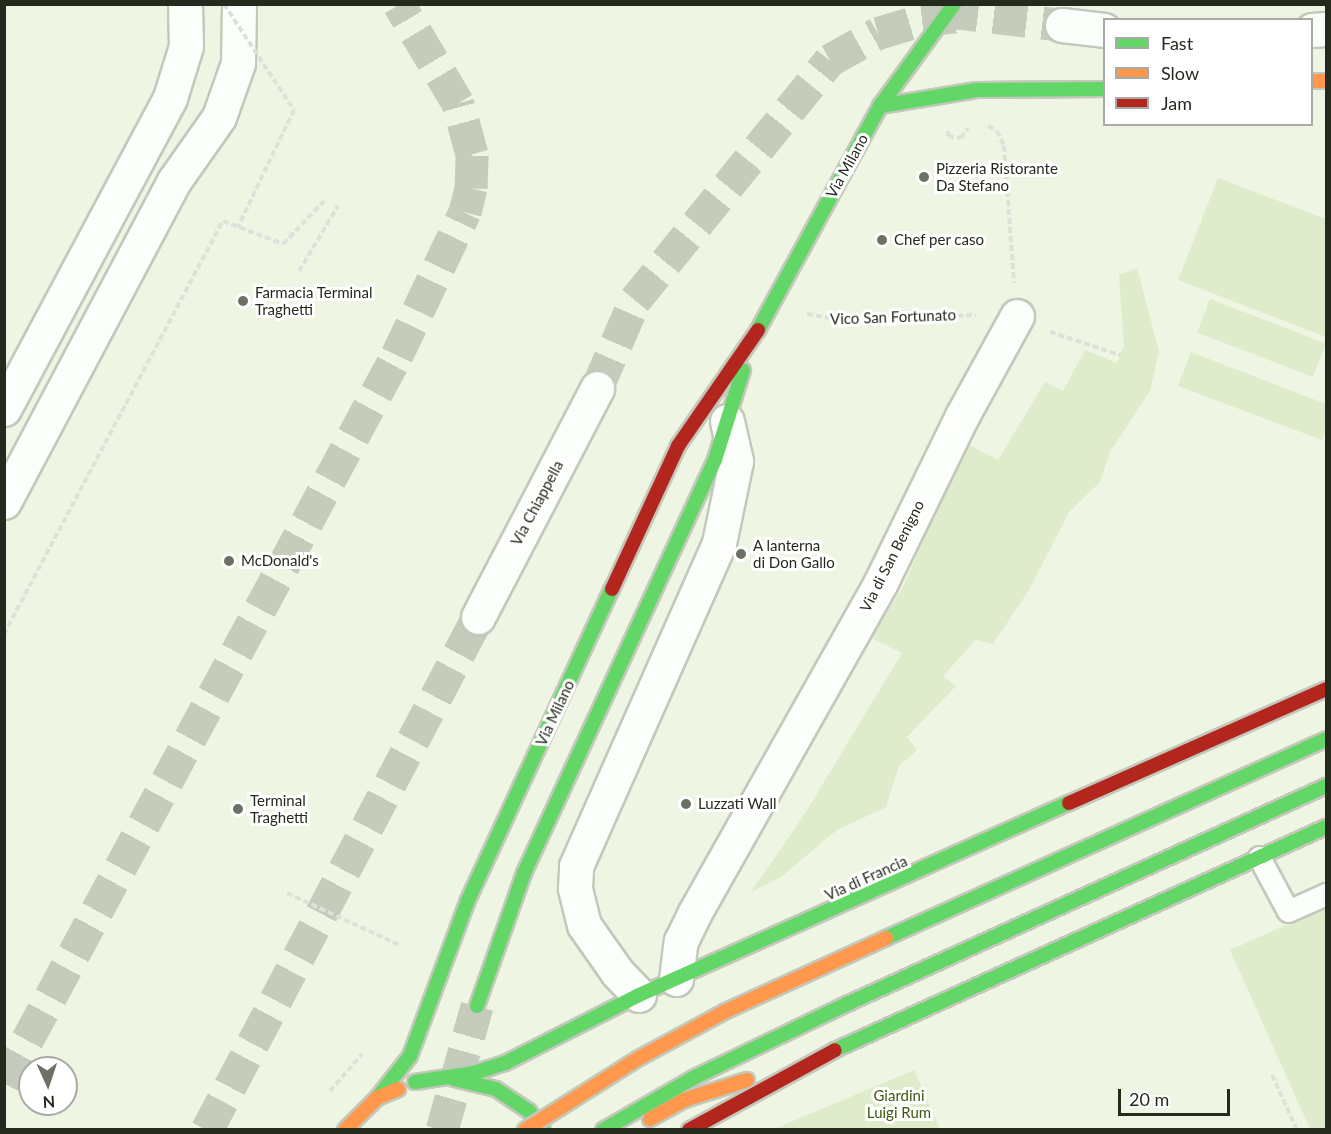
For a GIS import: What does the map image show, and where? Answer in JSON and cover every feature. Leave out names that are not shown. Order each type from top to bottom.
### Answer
[{"type":"main road","name":"Via Milano","points":[[345,1130],[377,1098],[410,1056],[468,900],[678,446],[754,336],[880,106],[954,4]]},
{"type":"main road","points":[[880,106],[977,90],[1103,89]]},
{"type":"main road","name":"Via Milano","points":[[477,1006],[524,873],[715,460],[754,336]]},
{"type":"main road","name":"Via di Francia","points":[[415,1082],[474,1073],[506,1063],[639,995],[1326,689]]},
{"type":"main road","points":[[525,1130],[639,1058],[726,1011],[1326,739]]},
{"type":"main road","points":[[603,1130],[695,1077],[838,1008],[1326,786]]},
{"type":"main road","points":[[693,1128],[817,1058],[1326,827]]},
{"type":"main road","points":[[630,1130],[684,1100],[817,1058]]},
{"type":"main road","points":[[377,1098],[415,1082],[457,1079],[496,1089],[529,1111],[543,1130]]},
{"type":"street","points":[[4,410],[170,98],[186,46],[185,4]]},
{"type":"street","points":[[4,502],[174,181],[219,117],[238,63],[239,4]]},
{"type":"street","points":[[1062,25],[1103,30]]},
{"type":"street","name":"Via di San Benigno","points":[[676,979],[681,941],[694,914],[881,582],[962,416],[1016,319]]},
{"type":"street","name":"Via Chiappella","points":[[478,617],[597,388]]},
{"type":"street","points":[[639,995],[617,972],[584,924],[575,888],[576,866],[719,543],[736,461],[727,421]]},
{"type":"lane","points":[[1259,857],[1288,911],[1326,894]]},
{"type":"path","points":[[224,4],[294,110],[238,227]]},
{"type":"path","points":[[980,122],[997,131],[1004,146],[1016,319]]},
{"type":"path","points":[[4,634],[223,221],[284,244],[326,200]]},
{"type":"path","points":[[299,271],[338,206]]},
{"type":"path","name":"Vico San Fortunato","points":[[772,302],[818,318],[840,320],[983,314],[1016,319],[1120,355]]},
{"type":"path","points":[[287,893],[399,945]]},
{"type":"path","points":[[324,1101],[336,1081],[369,1047]]},
{"type":"path","points":[[1272,1075],[1298,1130]]},
{"type":"green space","points":[[1218,178],[1326,219],[1326,337],[1178,280]]},
{"type":"green space","points":[[1137,268],[1159,351],[1150,391],[1110,452],[1100,482],[1069,512],[1029,590],[993,644],[976,640],[943,676],[956,686],[907,737],[917,750],[899,766],[886,807],[837,830],[781,877],[751,892],[804,815],[902,653],[871,638],[903,587],[965,443],[998,460],[1045,382],[1063,391],[1085,350],[1117,363],[1124,346],[1119,275]]},
{"type":"green space","points":[[1210,299],[1326,343],[1313,377],[1197,333]]},
{"type":"green space","points":[[1191,352],[1326,404],[1326,428],[1322,440],[1178,386]]},
{"type":"green space","points":[[1326,907],[1326,1129],[1310,1129],[1230,950]]},
{"type":"green space","name":"Giardini Luigi Rum","points":[[914,1070],[940,1129],[774,1129]]},
{"type":"tunnel","points":[[4,1083],[397,355],[465,212],[471,188],[472,154],[458,103],[399,4]]},
{"type":"tunnel","points":[[945,11],[1062,25]]},
{"type":"tunnel","points":[[597,388],[635,300],[830,60],[878,33],[922,20],[966,15]]},
{"type":"tunnel","points":[[207,1130],[478,617]]},
{"type":"tunnel","points":[[442,1130],[477,1006]]},
{"type":"traffic: fast","points":[[758,330],[880,106],[954,4]]},
{"type":"traffic: fast","points":[[880,106],[977,90],[1103,89]]},
{"type":"traffic: fast","points":[[477,1006],[524,873],[715,460],[743,370]]},
{"type":"traffic: fast","points":[[377,1098],[410,1056],[468,900],[612,589]]},
{"type":"traffic: fast","points":[[886,938],[1326,739]]},
{"type":"traffic: fast","points":[[603,1130],[695,1077],[849,1003],[1326,786]]},
{"type":"traffic: fast","points":[[415,1082],[474,1073],[505,1063],[639,995],[1069,803]]},
{"type":"traffic: fast","points":[[835,1050],[1326,827]]},
{"type":"traffic: fast","points":[[454,1079],[496,1089],[529,1111],[543,1130]]},
{"type":"traffic: slow","points":[[1313,81],[1326,81]]},
{"type":"traffic: slow","points":[[525,1130],[639,1058],[726,1011],[886,938]]},
{"type":"traffic: slow","points":[[650,1119],[684,1100],[747,1080]]},
{"type":"traffic: slow","points":[[345,1130],[377,1098],[398,1089]]},
{"type":"traffic: jam","points":[[612,589],[678,446],[758,330]]},
{"type":"traffic: jam","points":[[1069,803],[1326,689]]},
{"type":"traffic: jam","points":[[689,1130],[835,1050]]},
{"type":"place","name":"Pizzeria Ristorante Da Stefano","points":[[924,177]]},
{"type":"place","name":"Chef per caso","points":[[882,240]]},
{"type":"place","name":"Farmacia Terminal Traghetti","points":[[243,301]]},
{"type":"place","name":"A lanterna di Don Gallo","points":[[741,554]]},
{"type":"place","name":"McDonald's","points":[[229,561]]},
{"type":"place","name":"Luzzati Wall","points":[[686,804]]},
{"type":"place","name":"Terminal Traghetti","points":[[238,809]]}]
